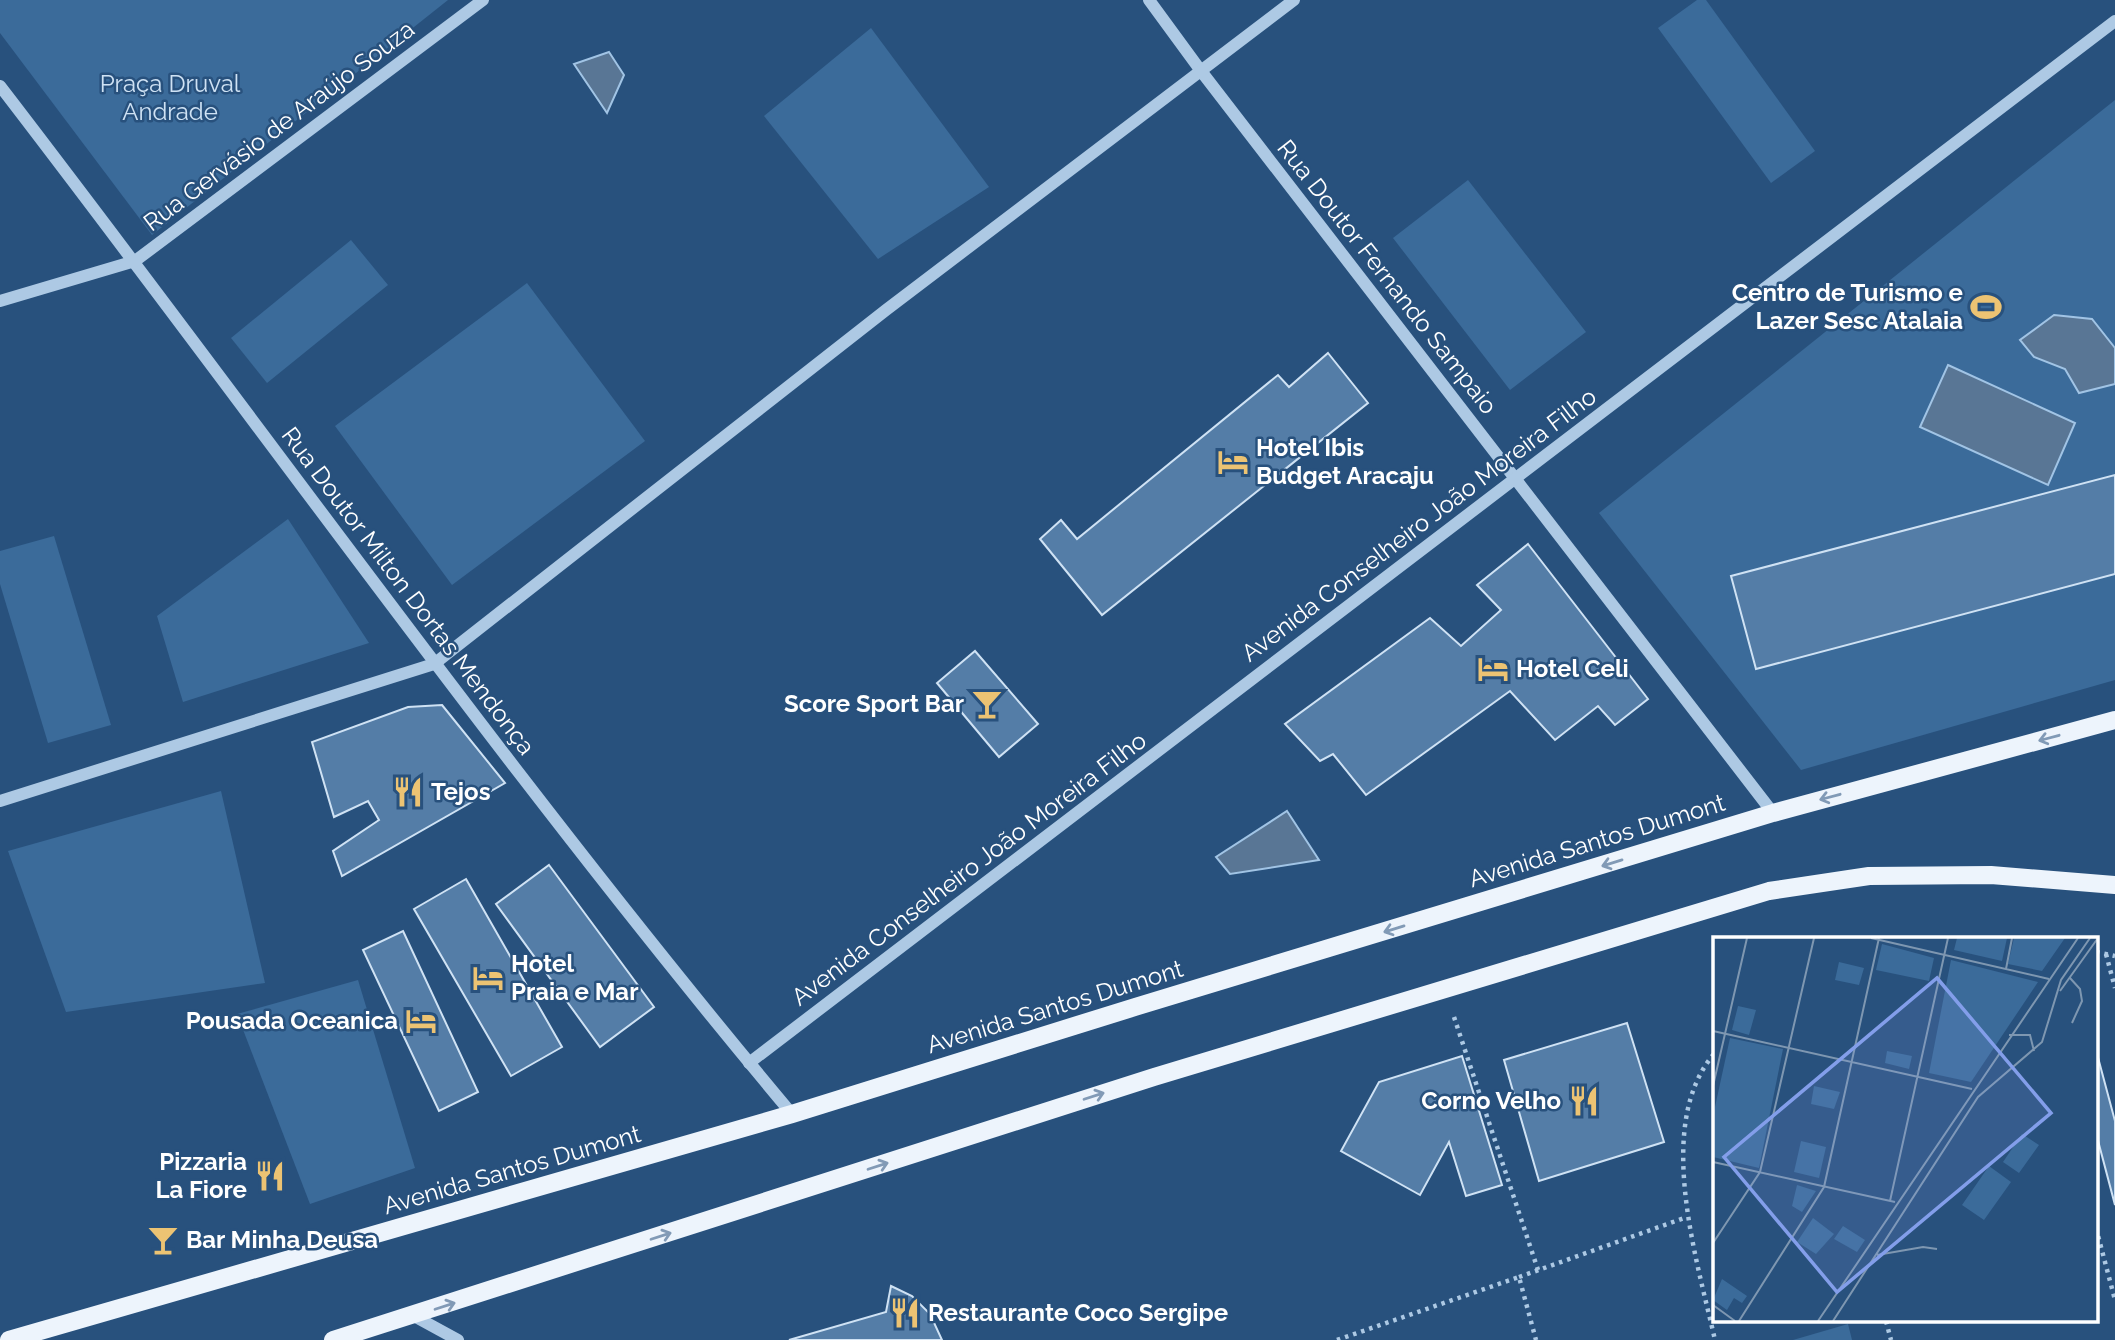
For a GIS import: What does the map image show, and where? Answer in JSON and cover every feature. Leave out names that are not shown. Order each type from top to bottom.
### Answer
[{"type":"main road","name":"Avenida Santos Dumont","points":[[9,1340],[792,1114],[1773,813],[2115,720]]},
{"type":"main road","points":[[333,1340],[1154,1077],[1769,891],[1869,876],[1991,875],[2115,885]]},
{"type":"street","name":"Rua Gervásio de Araújo Souza","points":[[135,261],[483,0]]},
{"type":"street","name":"Rua Doutor Fernando Sampaio","points":[[1149,0],[1773,813]]},
{"type":"street","points":[[0,801],[434,664],[886,310],[1294,0]]},
{"type":"street","name":"Avenida Conselheiro João Moreira Filho","points":[[750,1063],[2115,21]]},
{"type":"street","name":"Rua Doutor Milton Dortas Mendonça","points":[[0,86],[135,261],[434,664],[792,1114]]},
{"type":"street","points":[[0,301],[135,261]]},
{"type":"street","points":[[414,1316],[458,1340]]},
{"type":"path","points":[[2098,952],[2115,956]]},
{"type":"path","points":[[2106,954],[2115,988]]},
{"type":"path","points":[[1445,989],[1538,1270]]},
{"type":"path","points":[[1713,1056],[1689,1100],[1684,1142],[1687,1217],[1715,1340]]},
{"type":"path","points":[[1337,1340],[1687,1217]]},
{"type":"path","points":[[2098,1236],[2115,1300]]},
{"type":"path","points":[[1519,1277],[1536,1340]]},
{"type":"path","points":[[1886,1322],[1891,1340]]},
{"type":"green space","name":"Praça Druval Andrade","points":[[0,0],[448,0],[152,235],[0,33]]},
{"type":"green space","points":[[1697,0],[1706,0],[1815,151],[1771,183],[1658,28]]},
{"type":"green space","points":[[871,28],[989,187],[878,259],[764,116]]},
{"type":"green space","name":"Centro de Turismo e Lazer Sesc Atalaia","points":[[2115,100],[2115,680],[1801,770],[1599,513]]},
{"type":"green space","points":[[1468,180],[1586,332],[1510,390],[1393,238]]},
{"type":"green space","points":[[351,240],[388,285],[267,383],[231,338]]},
{"type":"green space","points":[[527,283],[645,441],[452,585],[335,426]]},
{"type":"green space","points":[[288,519],[369,643],[183,702],[157,616]]},
{"type":"green space","points":[[54,536],[111,725],[48,743],[0,584],[0,551]]},
{"type":"green space","points":[[221,791],[265,983],[66,1012],[8,851]]},
{"type":"green space","points":[[358,980],[415,1168],[310,1204],[237,1014]]},
{"type":"green space","points":[[1848,1324],[1852,1340],[1793,1340]]},
{"type":"shaded area","points":[[609,52],[624,75],[607,113],[574,64]]},
{"type":"shaded area","points":[[2054,315],[2092,319],[2115,348],[2115,384],[2079,393],[2065,369],[2034,357],[2020,340]]},
{"type":"shaded area","points":[[1948,365],[2075,423],[2048,485],[1920,427]]},
{"type":"shaded area","points":[[1287,811],[1319,860],[1230,874],[1216,857]]},
{"type":"building","name":"Hotel Ibis Budget Aracaju","points":[[1328,353],[1368,403],[1102,615],[1040,539],[1061,520],[1077,539],[1278,375],[1289,387]]},
{"type":"building","points":[[2115,475],[2115,574],[1756,669],[1731,576]]},
{"type":"building","name":"Hotel Celi","points":[[1528,544],[1648,699],[1615,725],[1598,706],[1555,740],[1510,691],[1366,795],[1333,754],[1320,761],[1285,724],[1430,618],[1461,646],[1501,610],[1477,585]]},
{"type":"building","name":"Score Sport Bar","points":[[975,651],[1038,724],[999,757],[937,683]]},
{"type":"building","name":"Tejos","points":[[442,705],[505,783],[342,876],[333,851],[379,820],[368,801],[334,817],[312,742],[408,707]]},
{"type":"building","points":[[549,865],[654,1007],[600,1047],[496,904]]},
{"type":"building","name":"Hotel Praia e Mar","points":[[466,879],[562,1047],[511,1076],[414,909]]},
{"type":"building","name":"Pousada Oceanica","points":[[403,931],[478,1092],[439,1111],[363,950]]},
{"type":"building","name":"Corno Velho","points":[[1627,1023],[1664,1142],[1539,1181],[1504,1060]]},
{"type":"building","points":[[1462,1056],[1502,1185],[1466,1196],[1449,1142],[1420,1195],[1341,1151],[1379,1082]]},
{"type":"building","points":[[2098,1057],[2115,1121],[2115,1205],[2098,1141]]},
{"type":"building","name":"Restaurante Coco Sergipe","points":[[891,1286],[912,1296],[930,1314],[942,1340],[789,1340],[886,1312]]},
{"type":"place","name":"Centro de Turismo e Lazer Sesc Atalaia","points":[[1986,307]]},
{"type":"place","name":"Hotel Ibis Budget Aracaju","points":[[1233,462]]},
{"type":"place","name":"Hotel Celi","points":[[1493,669]]},
{"type":"place","name":"Score Sport Bar","points":[[987,704]]},
{"type":"place","name":"Tejos","points":[[408,792]]},
{"type":"place","name":"Hotel Praia e Mar","points":[[488,978]]},
{"type":"place","name":"Pousada Oceanica","points":[[421,1021]]},
{"type":"place","name":"Corno Velho","points":[[1584,1101]]},
{"type":"place","name":"Pizzaria La Fiore","points":[[270,1176]]},
{"type":"place","name":"Bar Minha Deusa","points":[[163,1240]]},
{"type":"place","name":"Restaurante Coco Sergipe","points":[[905,1313]]}]
